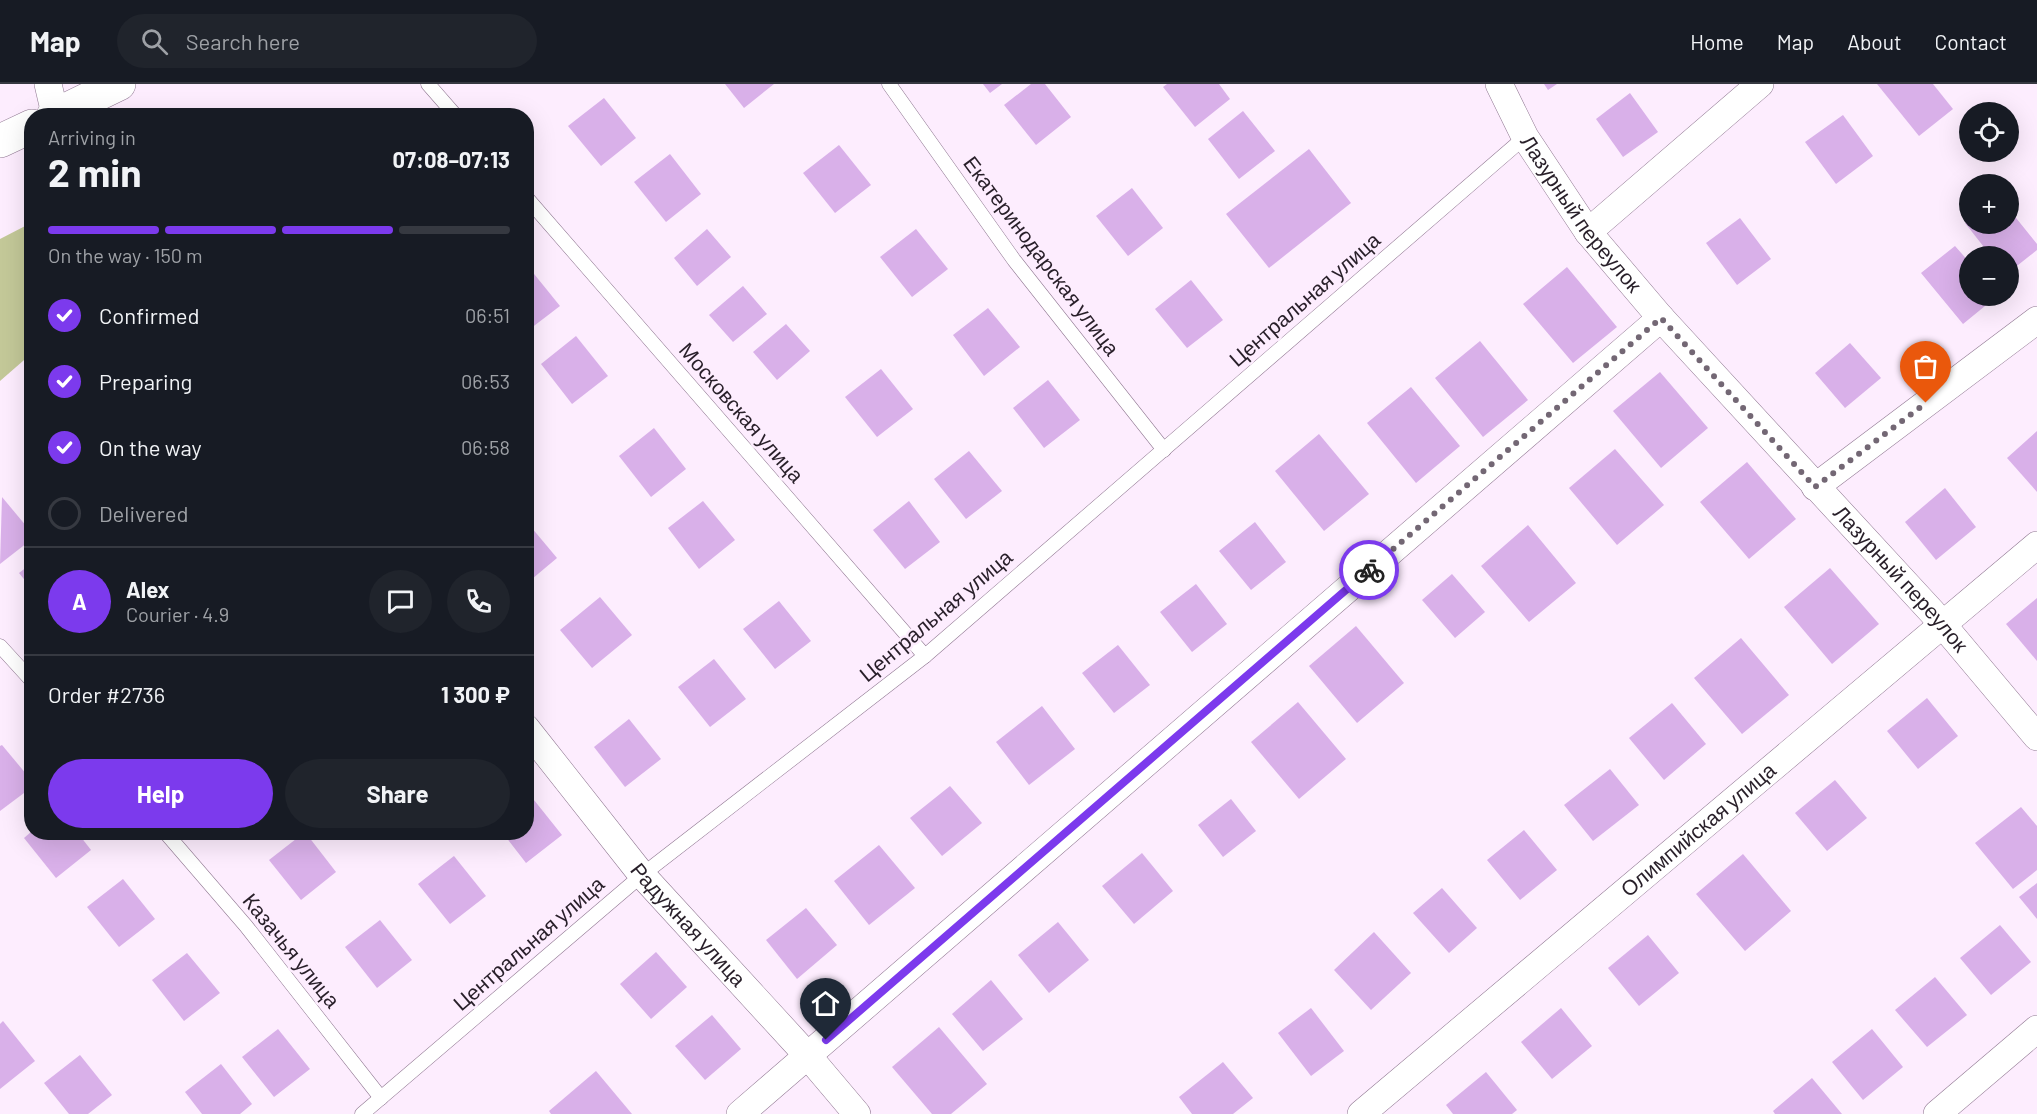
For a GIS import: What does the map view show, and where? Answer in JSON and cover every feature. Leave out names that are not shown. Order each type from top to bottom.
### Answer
[{"type":"street","points":[[53,108],[119,84]]},
{"type":"street","name":"Лазурный переулок","points":[[1499,84],[1525,136],[1588,232],[1661,318],[1944,626],[2037,737]]},
{"type":"street","points":[[1588,232],[1760,84]]},
{"type":"street","points":[[0,141],[24,125]]},
{"type":"street","points":[[740,1114],[1661,318]]},
{"type":"street","points":[[1815,487],[2037,320]]},
{"type":"street","name":"Олимпийская улица","points":[[1361,1114],[1944,626],[2037,545]]},
{"type":"street","name":"Радужная улица","points":[[534,738],[642,875],[858,1114]]},
{"type":"street","points":[[1937,1114],[2037,1029]]},
{"type":"lane","points":[[428,84],[449,108]]},
{"type":"lane","name":"Екатеринодарская улица","points":[[889,84],[1014,260],[1164,450]]},
{"type":"lane","name":"Центральная улица","points":[[362,1114],[642,875],[925,656],[1525,136]]},
{"type":"lane","name":"Московская улица","points":[[534,206],[925,656]]},
{"type":"lane","points":[[0,646],[24,672]]},
{"type":"lane","name":"Казачья улица","points":[[172,840],[246,926],[381,1098]]},
{"type":"green space","points":[[24,227],[24,360],[0,381],[0,239]]},
{"type":"building","points":[[725,84],[774,84],[744,108]]},
{"type":"building","points":[[983,84],[1002,84],[990,93]]},
{"type":"building","points":[[1031,84],[1045,84],[1071,117],[1036,145],[1004,105]]},
{"type":"building","points":[[1167,84],[1219,84],[1230,99],[1195,127],[1163,87]]},
{"type":"building","points":[[1544,84],[1557,84],[1548,90]]},
{"type":"building","points":[[1877,84],[1933,84],[1953,109],[1919,136]]},
{"type":"building","points":[[1630,93],[1658,132],[1623,157],[1596,119]]},
{"type":"building","points":[[604,98],[636,138],[601,166],[568,126]]},
{"type":"building","points":[[1243,111],[1275,151],[1239,179],[1208,139]]},
{"type":"building","points":[[1843,115],[1873,156],[1836,184],[1805,142]]},
{"type":"building","points":[[839,145],[871,185],[835,213],[803,173]]},
{"type":"building","points":[[1309,149],[1351,203],[1269,268],[1226,214]]},
{"type":"building","points":[[670,154],[701,194],[666,222],[634,182]]},
{"type":"building","points":[[1132,188],[1163,228],[1128,256],[1096,216]]},
{"type":"building","points":[[1740,218],[1771,259],[1737,285],[1706,243]]},
{"type":"building","points":[[2019,222],[2037,244],[2037,250],[2019,264],[2019,246],[1983,246],[1974,234],[2019,234]]},
{"type":"building","points":[[707,229],[731,257],[697,286],[674,258]]},
{"type":"building","points":[[916,229],[948,269],[912,297],[880,257]]},
{"type":"building","points":[[1955,246],[1959,251],[1959,306],[1985,306],[1963,324],[1921,273]]},
{"type":"building","points":[[1567,267],[1617,327],[1573,363],[1523,304]]},
{"type":"building","points":[[534,274],[560,306],[534,326]]},
{"type":"building","points":[[1191,280],[1223,320],[1187,348],[1155,309]]},
{"type":"building","points":[[743,286],[767,314],[733,342],[709,315]]},
{"type":"building","points":[[988,308],[1020,347],[984,376],[953,335]]},
{"type":"building","points":[[786,324],[810,351],[777,380],[753,352]]},
{"type":"building","points":[[576,336],[608,376],[572,404],[541,364]]},
{"type":"building","points":[[1480,341],[1528,400],[1483,437],[1435,378]]},
{"type":"building","points":[[1850,343],[1881,378],[1845,408],[1815,373]]},
{"type":"building","points":[[881,369],[913,409],[877,437],[845,397]]},
{"type":"building","points":[[1660,372],[1708,428],[1661,468],[1613,411]]},
{"type":"building","points":[[1048,380],[1080,420],[1044,448],[1013,408]]},
{"type":"building","points":[[1411,387],[1460,446],[1416,483],[1367,423]]},
{"type":"building","points":[[654,428],[686,469],[651,497],[619,456]]},
{"type":"building","points":[[2037,431],[2037,492],[2007,458]]},
{"type":"building","points":[[1319,434],[1369,494],[1324,531],[1275,471]]},
{"type":"building","points":[[1615,449],[1664,505],[1617,545],[1569,488]]},
{"type":"building","points":[[969,451],[1002,491],[966,519],[934,479]]},
{"type":"building","points":[[1747,462],[1796,519],[1749,559],[1700,502]]},
{"type":"building","points":[[1945,488],[1976,527],[1936,560],[1905,522]]},
{"type":"building","points":[[2,497],[24,523],[24,545],[0,564]]},
{"type":"building","points":[[703,501],[735,540],[699,569],[668,528]]},
{"type":"building","points":[[909,501],[940,542],[905,569],[873,530]]},
{"type":"building","points":[[1255,522],[1286,562],[1251,590],[1219,551]]},
{"type":"building","points":[[1528,525],[1576,583],[1529,622],[1481,566]]},
{"type":"building","points":[[534,531],[557,558],[534,577]]},
{"type":"building","points":[[1830,568],[1879,624],[1832,664],[1784,607]]},
{"type":"building","points":[[24,569],[24,579],[19,573]]},
{"type":"building","points":[[1452,574],[1485,612],[1455,638],[1422,600]]},
{"type":"building","points":[[1196,584],[1227,624],[1192,652],[1160,612]]},
{"type":"building","points":[[600,597],[632,635],[592,668],[560,630]]},
{"type":"building","points":[[2037,598],[2037,661],[2006,624]]},
{"type":"building","points":[[779,601],[811,641],[775,669],[743,629]]},
{"type":"building","points":[[1356,626],[1404,683],[1357,723],[1309,666]]},
{"type":"building","points":[[1741,638],[1789,695],[1742,734],[1694,678]]},
{"type":"building","points":[[1118,645],[1150,685],[1114,713],[1082,673]]},
{"type":"building","points":[[714,659],[746,699],[710,727],[678,687]]},
{"type":"building","points":[[1927,698],[1958,736],[1918,769],[1887,731]]},
{"type":"building","points":[[1298,702],[1346,759],[1299,799],[1251,742]]},
{"type":"building","points":[[1672,703],[1706,744],[1664,780],[1629,738]]},
{"type":"building","points":[[1042,706],[1075,749],[1029,785],[996,742]]},
{"type":"building","points":[[629,719],[661,759],[625,787],[594,747]]},
{"type":"building","points":[[2,745],[24,771],[24,793],[0,811],[0,746]]},
{"type":"building","points":[[1610,769],[1639,805],[1593,841],[1564,805]]},
{"type":"building","points":[[1835,780],[1867,818],[1827,851],[1795,813]]},
{"type":"building","points":[[950,786],[982,823],[942,856],[910,818]]},
{"type":"building","points":[[1231,799],[1256,831],[1223,857],[1198,825]]},
{"type":"building","points":[[534,800],[562,835],[526,863],[508,840],[534,840]]},
{"type":"building","points":[[2021,807],[2037,826],[2037,870],[2013,889],[1975,843]]},
{"type":"building","points":[[1524,830],[1557,870],[1520,900],[1487,860]]},
{"type":"building","points":[[26,840],[83,840],[91,850],[56,878]]},
{"type":"building","points":[[295,840],[311,840],[336,872],[301,900],[269,860]]},
{"type":"building","points":[[879,845],[915,888],[869,925],[834,881]]},
{"type":"building","points":[[1142,853],[1173,891],[1134,924],[1102,886]]},
{"type":"building","points":[[1743,854],[1791,911],[1745,951],[1696,894]]},
{"type":"building","points":[[454,856],[486,896],[450,924],[418,884]]},
{"type":"building","points":[[123,879],[155,919],[119,947],[87,907]]},
{"type":"building","points":[[2037,883],[2037,919],[2019,897]]},
{"type":"building","points":[[1442,888],[1477,928],[1449,953],[1413,913]]},
{"type":"building","points":[[806,908],[837,945],[797,979],[766,940]]},
{"type":"building","points":[[380,920],[412,960],[377,988],[345,947]]},
{"type":"building","points":[[1058,922],[1089,960],[1049,993],[1018,955]]},
{"type":"building","points":[[2000,925],[2031,962],[1991,995],[1960,958]]},
{"type":"building","points":[[1374,932],[1411,973],[1371,1010],[1334,970]]},
{"type":"building","points":[[1648,935],[1679,973],[1639,1006],[1608,968]]},
{"type":"building","points":[[656,952],[687,987],[651,1019],[620,984]]},
{"type":"building","points":[[187,953],[220,993],[184,1021],[152,980]]},
{"type":"building","points":[[1935,977],[1967,1015],[1927,1047],[1895,1010]]},
{"type":"building","points":[[991,980],[1023,1019],[983,1051],[952,1014]]},
{"type":"building","points":[[1311,1008],[1344,1051],[1311,1076],[1278,1033]]},
{"type":"building","points":[[1561,1008],[1592,1046],[1552,1079],[1521,1042]]},
{"type":"building","points":[[712,1015],[741,1049],[705,1080],[675,1046]]},
{"type":"building","points":[[3,1021],[35,1061],[0,1089],[0,1024]]},
{"type":"building","points":[[939,1027],[987,1084],[951,1114],[932,1114],[892,1067]]},
{"type":"building","points":[[278,1029],[310,1069],[274,1097],[242,1057]]},
{"type":"building","points":[[1872,1029],[1903,1067],[1863,1100],[1832,1062]]},
{"type":"building","points":[[80,1055],[112,1095],[88,1114],[69,1114],[44,1083]]},
{"type":"building","points":[[1223,1062],[1253,1098],[1233,1114],[1192,1114],[1179,1097]]},
{"type":"building","points":[[221,1064],[252,1104],[240,1114],[202,1114],[185,1092]]},
{"type":"building","points":[[596,1071],[632,1114],[551,1114],[549,1111]]},
{"type":"building","points":[[1486,1072],[1517,1110],[1512,1114],[1453,1114],[1446,1105]]},
{"type":"building","points":[[1812,1078],[1842,1114],[1775,1114],[1773,1111]]},
{"type":"way so far","points":[[1369,570],[1661,318],[1815,487],[1926,403]]},
{"type":"route","points":[[826,1040],[1369,570]]}]
